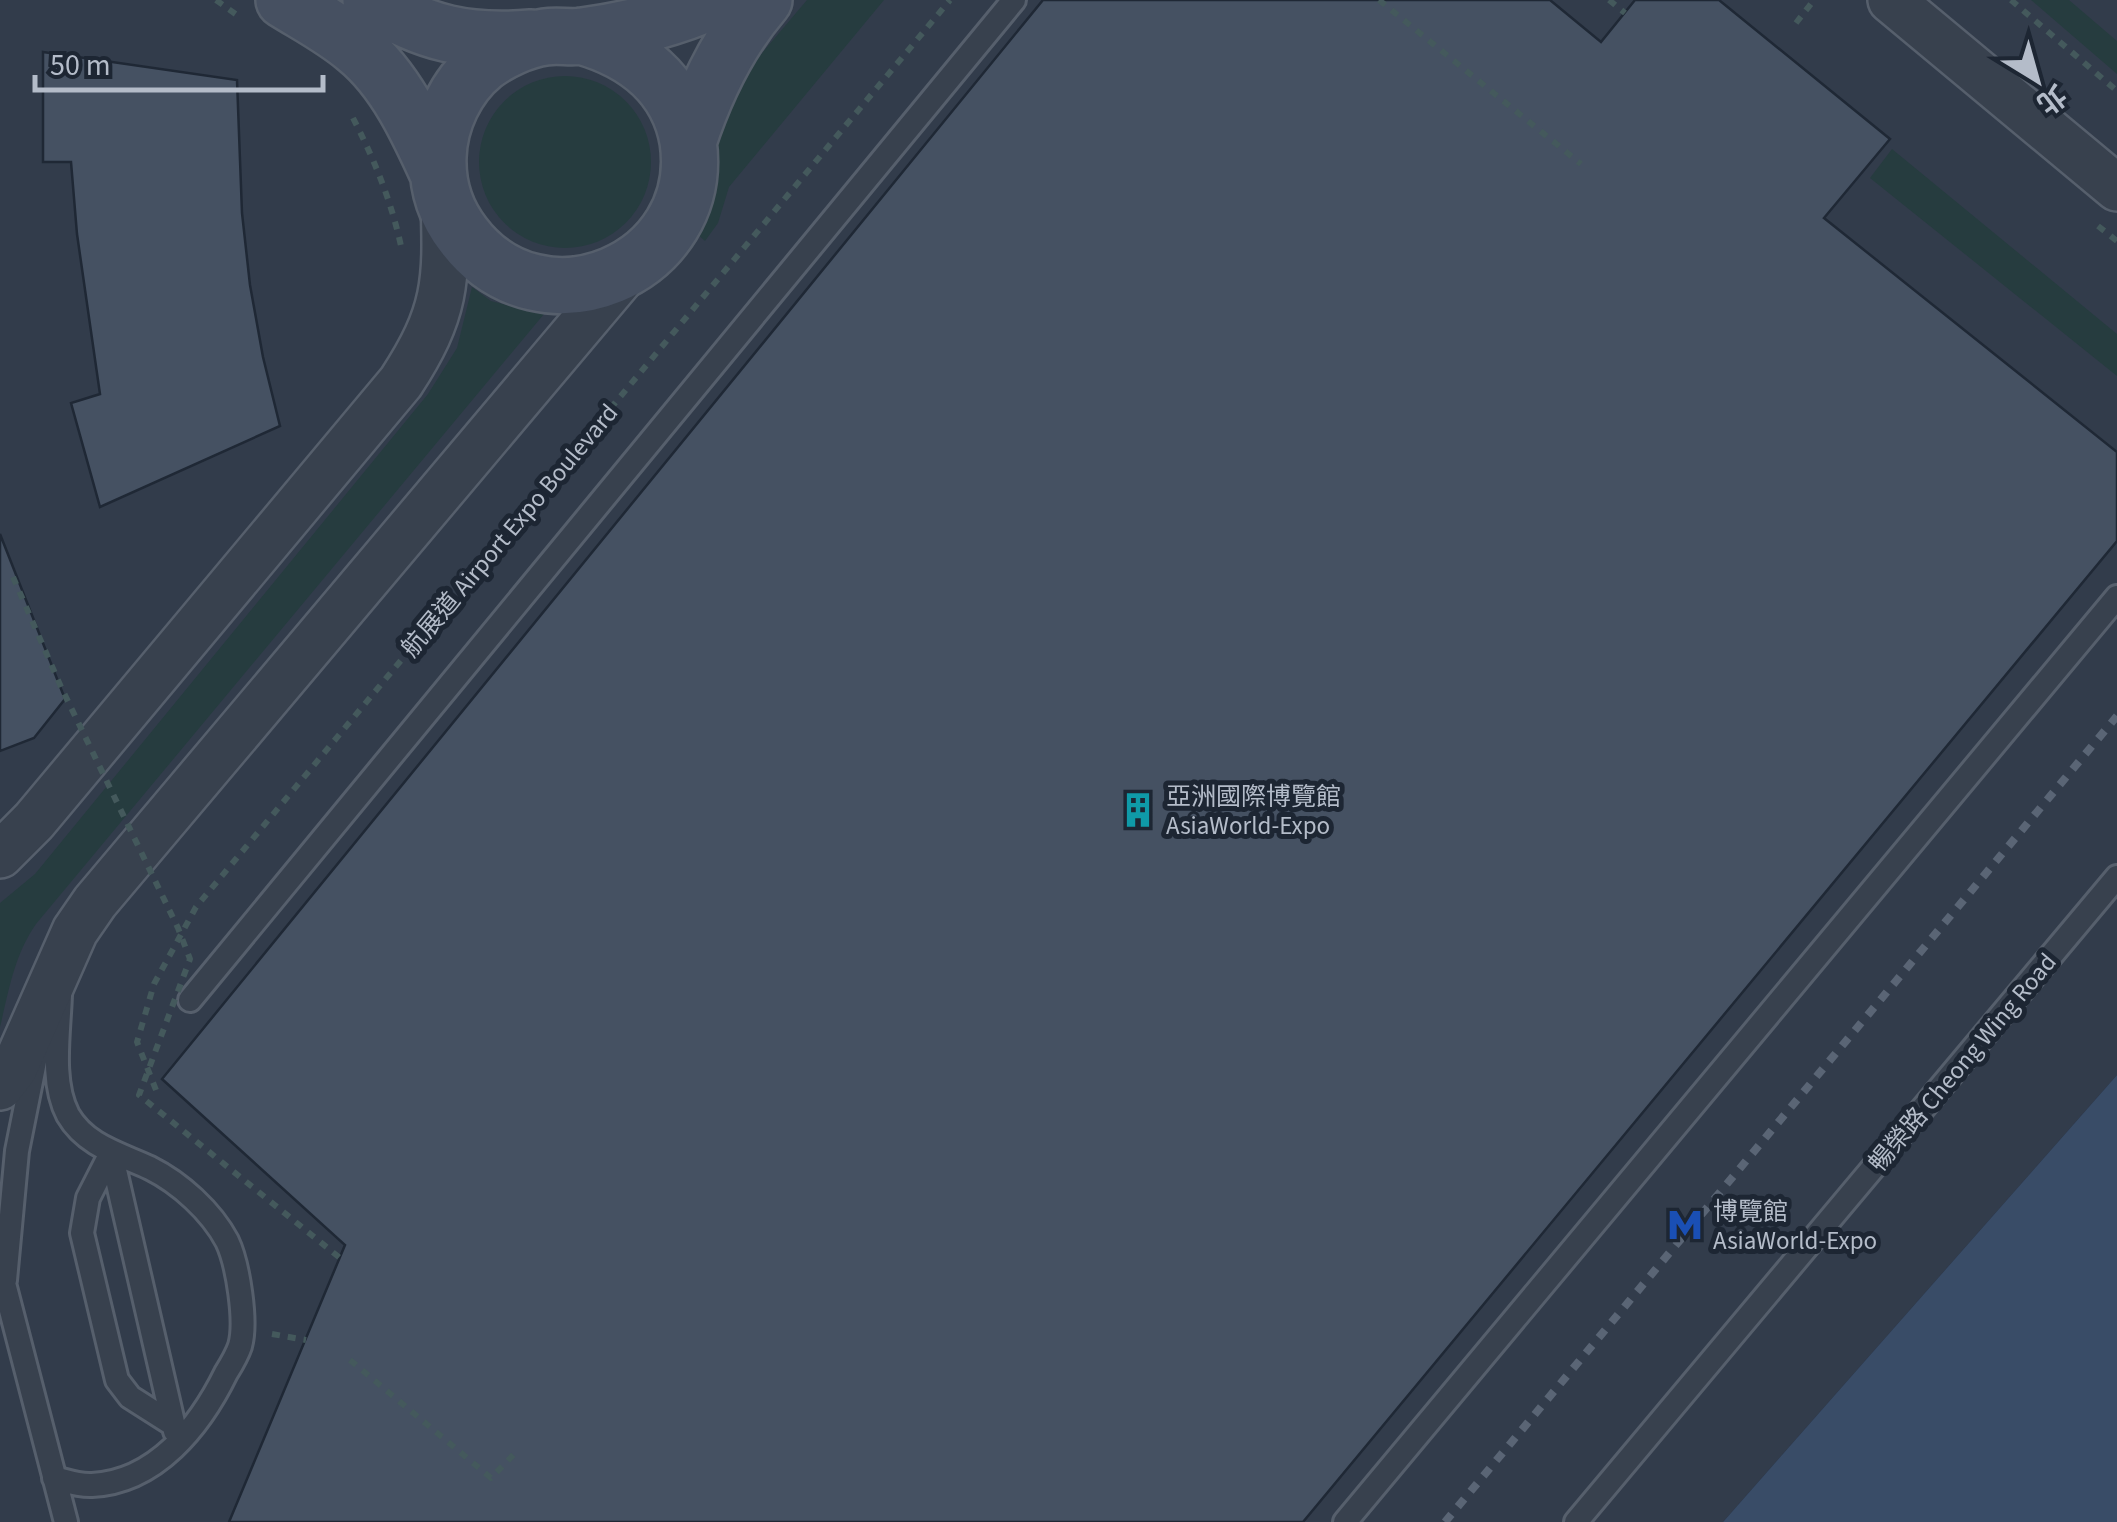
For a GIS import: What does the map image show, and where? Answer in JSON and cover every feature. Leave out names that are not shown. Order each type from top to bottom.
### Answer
[{"type":"street","points":[[0,1087],[14,1069],[75,932],[96,902],[631,266],[658,243],[678,213],[688,178],[688,142],[679,111],[663,84],[640,61],[612,45],[562,37],[494,41],[457,38],[406,20],[371,0]]},
{"type":"street","points":[[425,197],[443,128],[462,87],[483,64],[509,48],[686,12],[715,0]]},
{"type":"street","points":[[688,142],[706,90],[747,20],[764,0]]},
{"type":"street","points":[[1891,0],[2117,188]]},
{"type":"street","points":[[0,855],[47,806],[384,405],[430,333],[439,306],[447,270],[425,197],[412,119],[378,70],[357,48],[264,10]]},
{"type":"street","points":[[425,197],[496,268],[521,280],[549,286],[578,286],[605,280],[631,266]]},
{"type":"lane","points":[[190,1000],[1014,0]]},
{"type":"lane","points":[[1346,1522],[2117,597]]},
{"type":"lane","name":"暢榮路 Cheong Wing Road","points":[[1576,1522],[2117,877]]},
{"type":"lane","points":[[54,976],[58,1079],[68,1114],[85,1136],[111,1153],[174,1182],[202,1208],[228,1242],[242,1302],[241,1345],[218,1390],[150,1468],[119,1481],[88,1486],[54,1478]]},
{"type":"lane","points":[[54,976],[17,1151],[2,1274],[66,1522]]},
{"type":"lane","points":[[111,1153],[88,1198],[82,1233],[118,1380],[130,1396],[176,1435]]},
{"type":"lane","points":[[111,1153],[176,1435]]},
{"type":"path","points":[[216,0],[264,10]]},
{"type":"path","name":"航展道 Airport Expo Boulevard","points":[[156,1090],[137,1042],[154,984],[196,908],[950,0]]},
{"type":"path","points":[[1380,0],[1581,164]]},
{"type":"path","points":[[1609,0],[1624,13]]},
{"type":"path","points":[[1796,23],[1814,0]]},
{"type":"path","points":[[2011,0],[2117,90]]},
{"type":"path","points":[[349,110],[374,159],[425,197]]},
{"type":"path","points":[[13,576],[190,959],[139,1096],[340,1258]]},
{"type":"path","points":[[350,1360],[491,1478],[518,1450]]},
{"type":"shaded area","name":"亞洲國際博覽館 AsiaWorld-Expo","points":[[0,0],[2117,0],[2117,1075],[1723,1522],[0,1522]]},
{"type":"green space","points":[[807,0],[884,0],[729,187],[718,223],[705,241],[697,234],[713,188],[719,129],[745,73]]},
{"type":"green space","points":[[2031,0],[2069,0],[2117,41],[2117,74]]},
{"type":"green space","points":[[565,76],[598,83],[626,101],[644,129],[651,162],[644,195],[626,223],[598,241],[565,248],[532,241],[504,223],[486,195],[479,162],[486,129],[504,101],[532,83]]},
{"type":"green space","points":[[1892,149],[2117,334],[2117,376],[1870,178]]},
{"type":"green space","points":[[472,287],[491,301],[544,314],[36,924],[17,961],[0,1027],[0,903],[35,874],[428,394],[457,348]]},
{"type":"water","points":[[2117,1075],[2117,1522],[1723,1522]]},
{"type":"building","name":"亞洲國際博覽館 AsiaWorld-Expo","points":[[1043,0],[1550,0],[1601,42],[1635,0],[1719,0],[1890,139],[1824,218],[2117,452],[2117,541],[1303,1522],[229,1522],[345,1245],[162,1079]]},
{"type":"building","points":[[43,52],[237,80],[242,213],[250,285],[280,426],[100,507],[71,403],[100,394],[71,162],[43,162]]},
{"type":"building","points":[[0,534],[65,699],[34,738],[0,751]]},
{"type":"railway","points":[[1445,1522],[2117,716]]},
{"type":"place","name":"亞洲國際博覽館 AsiaWorld-Expo","points":[[1138,810]]},
{"type":"place","name":"博覽館 AsiaWorld-Expo","points":[[1685,1225]]}]
